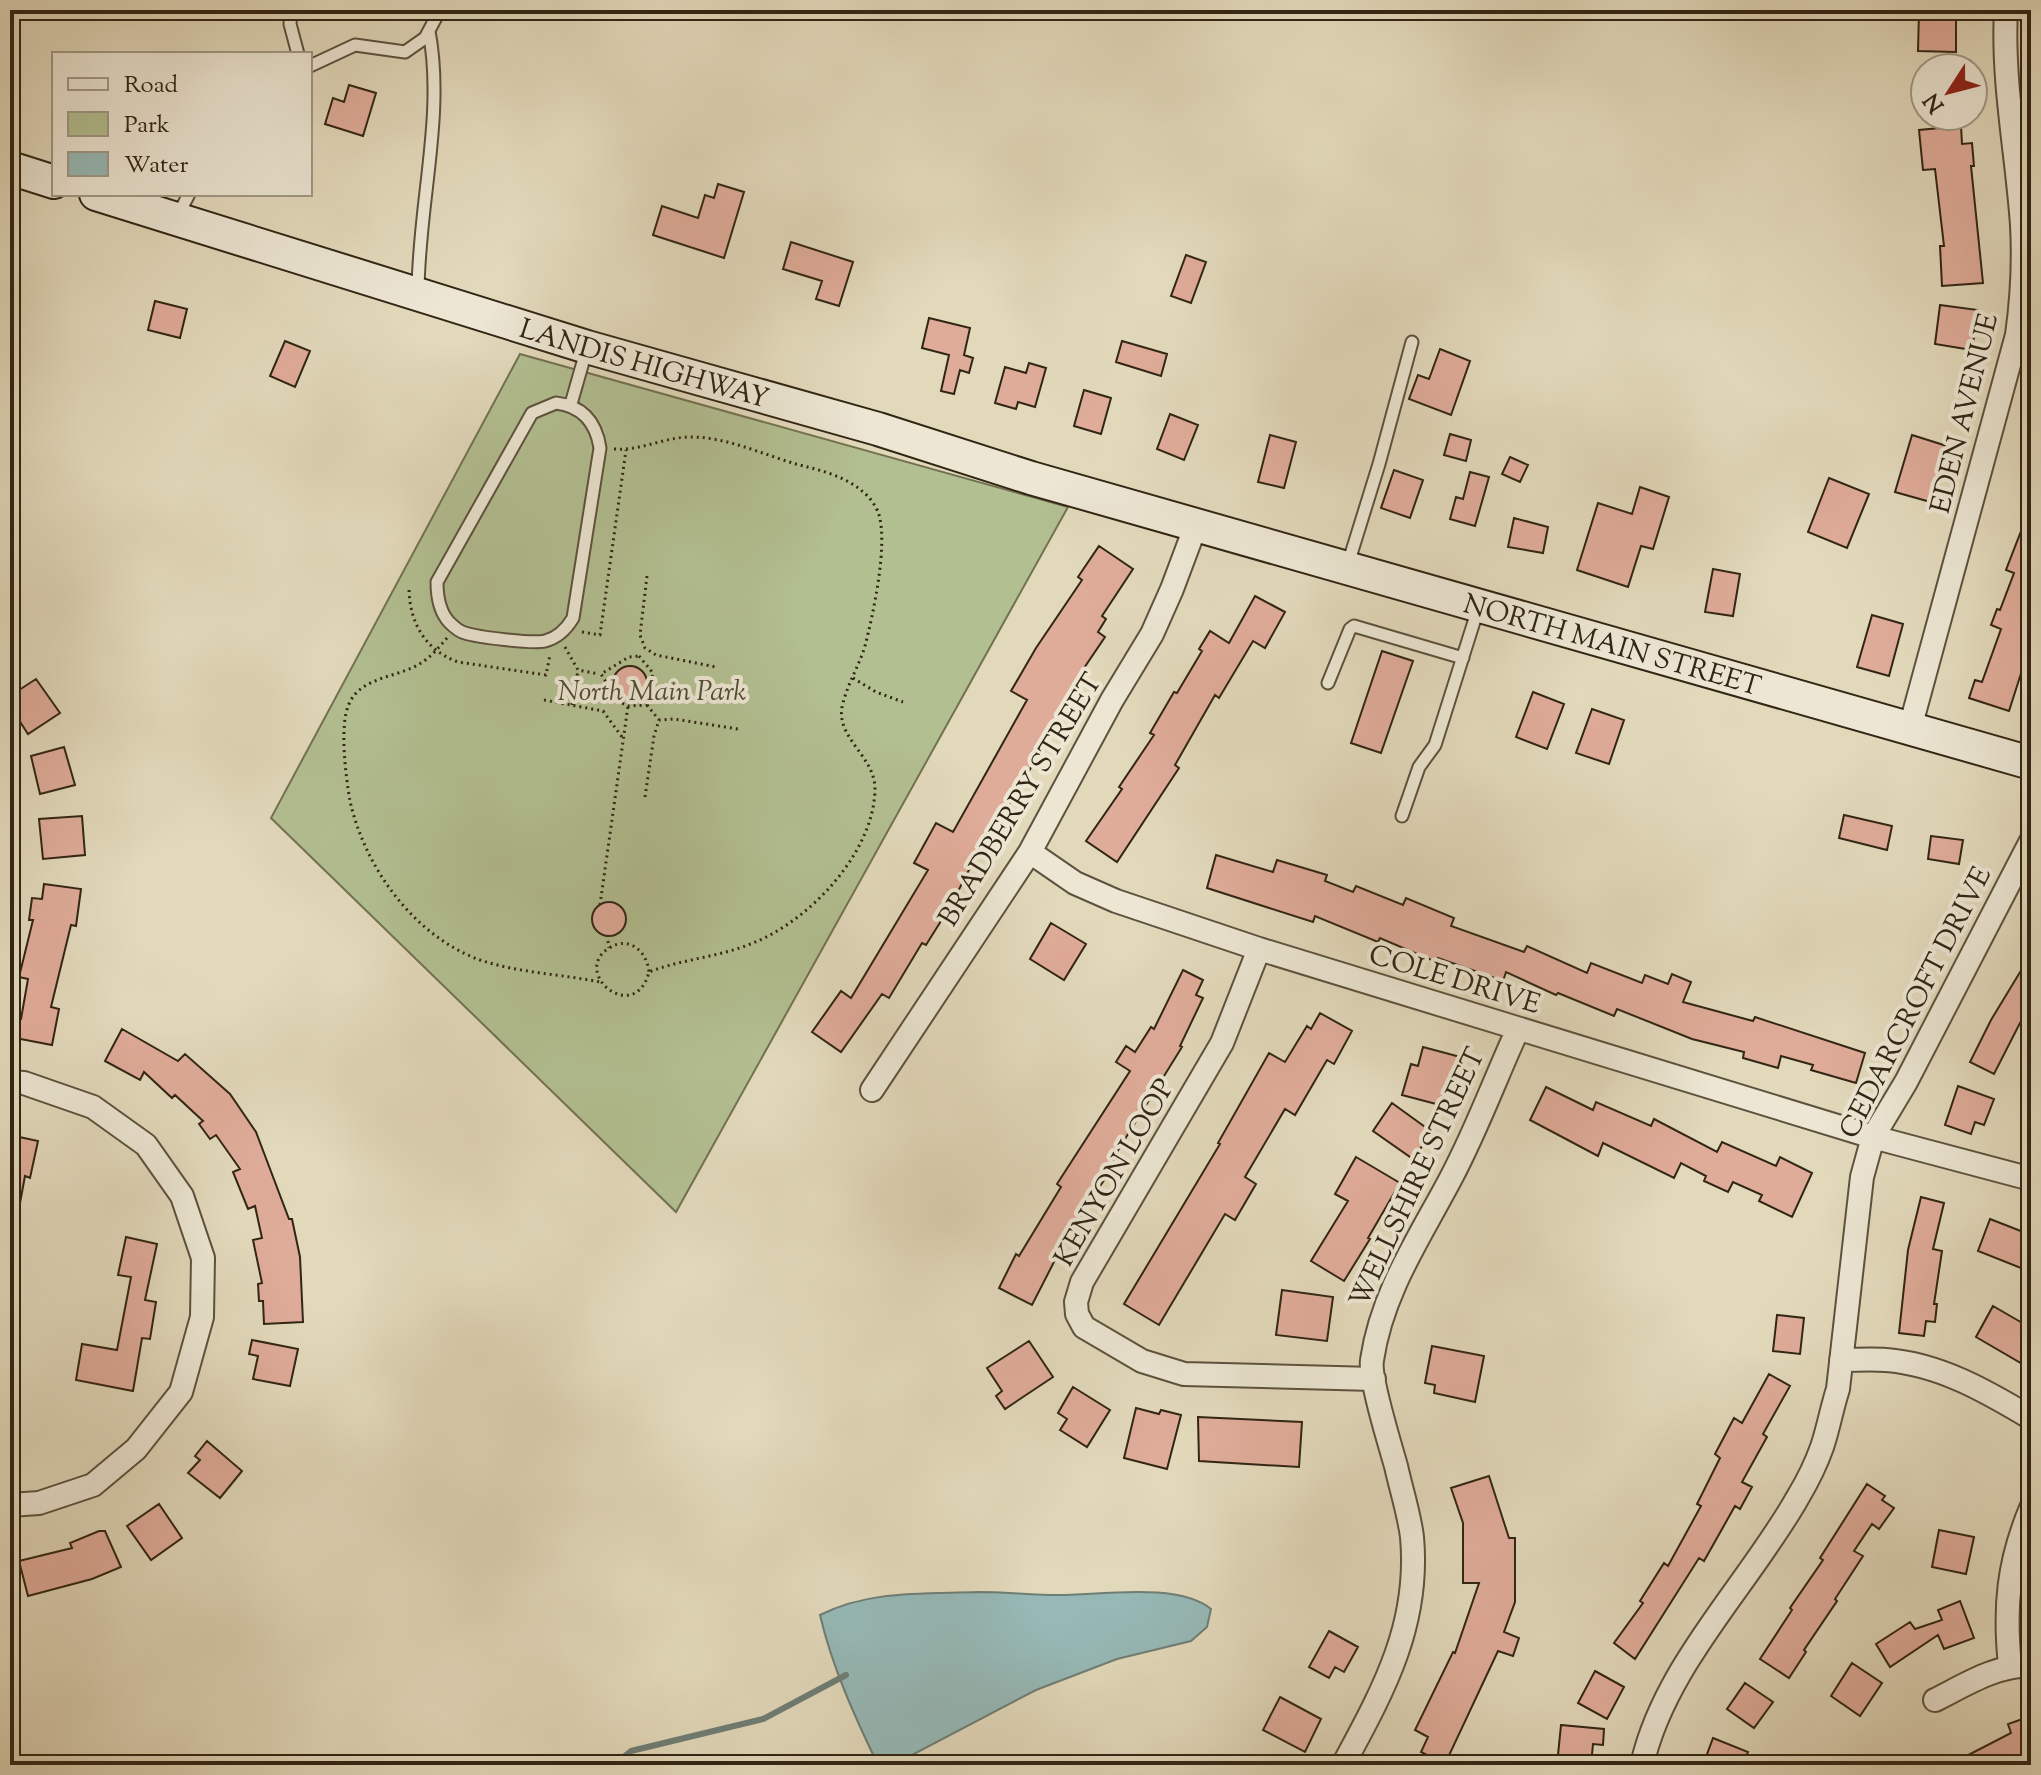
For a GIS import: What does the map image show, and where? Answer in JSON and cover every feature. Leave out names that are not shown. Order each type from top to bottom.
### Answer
[{"type":"main road","points":[[10,168],[52,181]]},
{"type":"main road","name":"LANDIS HIGHWAY","points":[[110,196],[183,206],[418,293],[587,347],[863,425],[1031,478],[1196,525]]},
{"type":"main road","name":"NORTH MAIN STREET","points":[[1196,525],[2031,763]]},
{"type":"street","name":"EDEN AVENUE","points":[[1910,728],[2017,335],[2022,296],[2022,226],[2008,93],[2006,10]]},
{"type":"street","name":"BRADBERRY STREET","points":[[872,1090],[1030,852],[1112,700],[1152,634],[1196,525]]},
{"type":"street","name":"CEDARCROFT DRIVE","points":[[1642,1765],[1652,1728],[1674,1683],[1799,1495],[1823,1445],[1827,1420],[1838,1389],[1862,1177],[1873,1137],[1906,1082],[2031,841]]},
{"type":"street","name":"COLE DRIVE","points":[[1030,852],[1075,883],[1116,901],[1259,949],[1873,1137],[2031,1179]]},
{"type":"street","name":"KENYON LOOP","points":[[1259,949],[1222,1043],[1082,1282],[1076,1302],[1077,1314],[1084,1327],[1124,1352],[1184,1374],[1374,1379]]},
{"type":"street","name":"WELLSHIRE STREET","points":[[1343,1765],[1386,1685],[1401,1647],[1411,1583],[1412,1537],[1371,1364],[1383,1309],[1415,1239],[1484,1113],[1518,1029]]},
{"type":"street","points":[[10,1082],[24,1083],[93,1107],[146,1145],[182,1196],[203,1258],[202,1317],[181,1392],[136,1449],[93,1485],[39,1503],[10,1505]]},
{"type":"street","points":[[1841,1360],[1888,1360],[1947,1373],[1992,1394],[2031,1418]]},
{"type":"street","points":[[1935,1700],[1989,1672],[2021,1666],[2007,1633],[2008,1586],[2017,1541],[2031,1508]]},
{"type":"lane","points":[[291,10],[290,24],[297,52]]},
{"type":"lane","points":[[312,65],[355,45],[405,52],[425,38],[440,10]]},
{"type":"lane","points":[[418,293],[419,239],[432,128],[434,59],[429,31]]},
{"type":"lane","points":[[1347,568],[1412,342]]},
{"type":"lane","points":[[571,404],[587,347]]},
{"type":"lane","points":[[556,403],[571,404],[585,413],[594,425],[600,448],[573,618],[567,628],[547,640],[532,642],[464,633],[456,628],[442,610],[437,597],[437,582],[532,413],[556,403]]},
{"type":"lane","points":[[1402,816],[1419,767],[1435,745],[1479,605]]},
{"type":"lane","points":[[1328,683],[1354,626],[1463,658]]},
{"type":"path","points":[[600,448],[626,450],[663,440],[689,437],[713,439],[846,478],[865,493],[879,511],[880,563],[865,647],[842,706],[844,729],[873,770],[875,790],[872,810],[857,850],[823,896],[779,930],[752,944],[649,972]]},
{"type":"path","points":[[576,635],[582,632],[600,635],[626,450]]},
{"type":"path","points":[[647,576],[640,635],[645,648],[656,655],[716,667]]},
{"type":"path","points":[[409,590],[410,610],[421,634],[436,650],[458,662],[546,675],[548,656],[572,640]]},
{"type":"path","points":[[456,628],[423,663],[365,685],[347,706],[346,781],[356,824],[374,866],[396,897],[441,941],[479,959],[529,972],[600,982]]},
{"type":"path","points":[[565,647],[578,670],[572,705]]},
{"type":"path","points":[[578,670],[601,674],[629,657],[639,656],[645,648]]},
{"type":"path","points":[[639,656],[653,673],[647,705],[659,720]]},
{"type":"path","points":[[601,674],[618,701],[628,706],[647,705]]},
{"type":"path","points":[[853,678],[876,692],[903,702]]},
{"type":"path","points":[[544,700],[603,711],[624,738]]},
{"type":"path","points":[[600,905],[628,706]]},
{"type":"path","points":[[659,720],[674,719],[738,729]]},
{"type":"path","points":[[645,797],[659,720]]},
{"type":"path","points":[[607,935],[609,948]]},
{"type":"path","points":[[623,943],[634,946],[648,962],[649,972],[642,987],[628,995],[617,995],[600,982],[597,971],[599,961],[609,948],[623,943]]},
{"type":"green space","name":"North Main Park","points":[[520,354],[1068,507],[676,1212],[271,818]]},
{"type":"water","points":[[978,1592],[1059,1595],[1159,1593],[1179,1595],[1211,1609],[1207,1627],[1191,1641],[1117,1659],[1036,1690],[893,1765],[878,1765],[838,1673],[820,1615],[877,1597]]},
{"type":"building","points":[[1919,11],[1956,12],[1956,52],[1918,51]]},
{"type":"building","points":[[349,85],[376,93],[363,136],[325,124],[333,98],[344,102]]},
{"type":"building","points":[[1919,132],[1961,132],[1962,144],[1972,143],[1974,166],[1971,166],[1983,283],[1942,286],[1940,246],[1944,246],[1935,169],[1923,170]]},
{"type":"building","points":[[718,184],[744,192],[724,258],[653,235],[662,206],[698,218],[705,195],[714,198]]},
{"type":"building","points":[[791,242],[853,262],[839,306],[816,299],[822,281],[783,269]]},
{"type":"building","points":[[1186,255],[1206,262],[1191,303],[1171,296]]},
{"type":"building","points":[[155,301],[187,309],[180,338],[148,330]]},
{"type":"building","points":[[1940,305],[1978,310],[1972,350],[1935,344]]},
{"type":"building","points":[[929,318],[970,328],[964,355],[973,358],[969,373],[960,370],[954,394],[941,391],[949,355],[922,348]]},
{"type":"building","points":[[285,341],[310,351],[295,387],[270,376]]},
{"type":"building","points":[[1122,341],[1167,354],[1161,376],[1116,362]]},
{"type":"building","points":[[1440,349],[1470,361],[1451,415],[1409,399],[1418,375],[1429,379]]},
{"type":"building","points":[[1029,363],[1046,368],[1035,407],[1018,402],[1016,409],[995,403],[1005,367],[1026,373]]},
{"type":"building","points":[[1084,390],[1111,398],[1101,434],[1074,426]]},
{"type":"building","points":[[1170,414],[1198,425],[1184,460],[1157,449]]},
{"type":"building","points":[[1450,434],[1471,440],[1466,461],[1444,455]]},
{"type":"building","points":[[1270,435],[1296,442],[1284,488],[1258,482]]},
{"type":"building","points":[[1912,435],[1950,447],[1934,503],[1895,492]]},
{"type":"building","points":[[1510,457],[1528,465],[1520,482],[1502,474]]},
{"type":"building","points":[[1394,470],[1423,480],[1410,518],[1381,508]]},
{"type":"building","points":[[1470,472],[1489,477],[1475,526],[1450,519],[1456,497],[1463,499]]},
{"type":"building","points":[[1829,478],[1869,494],[1847,548],[1808,532]]},
{"type":"building","points":[[1640,487],[1669,497],[1653,549],[1641,546],[1628,587],[1577,570],[1598,503],[1632,514]]},
{"type":"building","points":[[2030,508],[2031,663],[2025,661],[2009,711],[1969,698],[1975,680],[1982,682],[2001,629],[1991,625],[2014,573],[2006,570]]},
{"type":"building","points":[[1514,518],[1548,527],[1543,553],[1508,547]]},
{"type":"building","points":[[1099,546],[1133,569],[1102,616],[1106,619],[1098,632],[1105,637],[1080,674],[1027,775],[994,829],[991,827],[951,905],[926,945],[922,943],[889,998],[882,994],[841,1052],[812,1032],[841,991],[851,998],[928,870],[914,863],[936,823],[953,832],[1027,700],[1011,691],[1082,580],[1078,577]]},
{"type":"building","points":[[1713,569],[1740,574],[1733,616],[1705,612]]},
{"type":"building","points":[[1255,596],[1285,612],[1265,648],[1253,641],[1219,698],[1215,695],[1175,765],[1179,768],[1117,862],[1086,841],[1154,735],[1150,733],[1202,651],[1199,649],[1210,631],[1229,643]]},
{"type":"building","points":[[1872,615],[1903,624],[1889,676],[1857,667]]},
{"type":"building","points":[[1382,651],[1413,661],[1381,753],[1351,743]]},
{"type":"building","points":[[630,666],[642,671],[647,683],[642,695],[630,700],[618,695],[613,683],[618,671]]},
{"type":"building","points":[[36,679],[60,713],[28,734],[17,717],[20,715],[10,696]]},
{"type":"building","points":[[1533,692],[1564,704],[1547,749],[1516,737]]},
{"type":"building","points":[[1592,709],[1624,720],[1609,764],[1576,753]]},
{"type":"building","points":[[64,747],[75,785],[40,794],[31,756]]},
{"type":"building","points":[[1844,815],[1892,826],[1887,850],[1839,838]]},
{"type":"building","points":[[82,816],[85,855],[43,859],[39,819]]},
{"type":"building","points":[[1931,836],[1963,840],[1959,864],[1928,859]]},
{"type":"building","points":[[1216,855],[1273,872],[1277,860],[1327,875],[1325,881],[1353,892],[1356,886],[1403,905],[1406,898],[1454,918],[1451,926],[1524,952],[1527,946],[1587,973],[1591,963],[1642,983],[1645,975],[1668,984],[1672,974],[1691,982],[1683,1002],[1753,1021],[1755,1017],[1865,1053],[1856,1083],[1811,1070],[1813,1065],[1781,1056],[1778,1068],[1743,1058],[1744,1052],[1692,1039],[1617,1009],[1614,1016],[1558,993],[1556,995],[1506,972],[1503,981],[1438,958],[1436,962],[1380,938],[1378,942],[1315,916],[1313,922],[1207,888]]},
{"type":"building","points":[[44,884],[81,889],[76,926],[71,925],[51,1007],[59,1009],[52,1045],[10,1037],[13,1018],[21,1019],[28,979],[19,977],[33,920],[29,920],[32,898],[42,899]]},
{"type":"building","points":[[609,902],[621,907],[626,919],[621,931],[609,936],[597,931],[592,919],[597,907]]},
{"type":"building","points":[[1051,923],[1086,944],[1064,980],[1030,959]]},
{"type":"building","points":[[2031,954],[2031,1011],[2022,1025],[2020,1023],[1994,1074],[1970,1062]]},
{"type":"building","points":[[1183,970],[1203,980],[1196,995],[1203,998],[1182,1047],[1112,1160],[1116,1163],[1080,1215],[1083,1216],[1056,1258],[1032,1305],[999,1288],[1016,1254],[1019,1256],[1061,1187],[1057,1184],[1130,1071],[1116,1062],[1126,1046],[1135,1052],[1151,1027],[1154,1029]]},
{"type":"building","points":[[1320,1013],[1352,1031],[1334,1064],[1327,1060],[1295,1115],[1285,1109],[1245,1177],[1256,1184],[1235,1220],[1225,1214],[1159,1325],[1124,1304],[1220,1144],[1269,1053],[1285,1062],[1307,1026],[1311,1029]]},
{"type":"building","points":[[122,1029],[178,1061],[185,1054],[230,1094],[256,1132],[289,1219],[292,1219],[300,1257],[303,1322],[264,1324],[263,1301],[259,1301],[258,1284],[262,1283],[253,1240],[262,1238],[255,1206],[248,1209],[233,1172],[240,1169],[216,1135],[210,1139],[199,1124],[203,1121],[175,1095],[172,1098],[144,1072],[140,1080],[105,1061]]},
{"type":"building","points":[[1423,1047],[1464,1058],[1455,1090],[1445,1087],[1440,1105],[1402,1095],[1411,1064],[1418,1066]]},
{"type":"building","points":[[1958,1086],[1994,1099],[1984,1125],[1975,1122],[1971,1134],[1945,1125]]},
{"type":"building","points":[[1546,1087],[1593,1110],[1596,1102],[1651,1126],[1654,1119],[1717,1152],[1722,1142],[1776,1166],[1780,1157],[1812,1173],[1792,1217],[1759,1201],[1762,1195],[1733,1182],[1728,1192],[1704,1181],[1706,1176],[1681,1163],[1674,1178],[1603,1143],[1598,1156],[1530,1120]]},
{"type":"building","points":[[1392,1103],[1432,1132],[1413,1159],[1373,1131]]},
{"type":"building","points":[[10,1135],[38,1141],[30,1178],[25,1176],[18,1214],[10,1213]]},
{"type":"building","points":[[1356,1157],[1400,1183],[1344,1281],[1311,1261],[1348,1201],[1335,1194]]},
{"type":"building","points":[[1921,1197],[1944,1203],[1933,1249],[1942,1251],[1934,1304],[1937,1304],[1935,1322],[1926,1321],[1924,1336],[1899,1333],[1908,1250]]},
{"type":"building","points":[[1990,1219],[2031,1235],[2031,1272],[1978,1251]]},
{"type":"building","points":[[126,1237],[157,1244],[145,1300],[156,1302],[150,1339],[142,1338],[133,1391],[76,1380],[82,1344],[117,1350],[131,1277],[118,1275]]},
{"type":"building","points":[[1282,1290],[1333,1297],[1327,1341],[1276,1335]]},
{"type":"building","points":[[1993,1306],[2031,1328],[2031,1369],[1976,1337]]},
{"type":"building","points":[[1777,1315],[1804,1318],[1800,1354],[1773,1351]]},
{"type":"building","points":[[252,1340],[298,1349],[290,1386],[253,1379],[258,1356],[249,1354]]},
{"type":"building","points":[[1029,1341],[1053,1377],[1005,1409],[996,1396],[1002,1391],[987,1368]]},
{"type":"building","points":[[1432,1346],[1484,1356],[1475,1402],[1434,1393],[1435,1385],[1425,1383]]},
{"type":"building","points":[[1769,1374],[1790,1386],[1763,1434],[1767,1437],[1742,1482],[1752,1487],[1740,1509],[1735,1506],[1704,1561],[1699,1558],[1635,1659],[1614,1643],[1643,1603],[1640,1601],[1664,1563],[1668,1566],[1701,1506],[1697,1504],[1720,1458],[1715,1454],[1734,1418],[1742,1423]]},
{"type":"building","points":[[1073,1387],[1110,1410],[1087,1447],[1060,1430],[1067,1419],[1058,1413]]},
{"type":"building","points":[[1136,1408],[1181,1415],[1167,1469],[1124,1458]]},
{"type":"building","points":[[1198,1417],[1302,1422],[1299,1467],[1199,1461]]},
{"type":"building","points":[[207,1441],[242,1471],[220,1498],[188,1473],[200,1460],[195,1456]]},
{"type":"building","points":[[1489,1476],[1509,1538],[1515,1538],[1515,1602],[1504,1632],[1519,1638],[1513,1656],[1498,1651],[1445,1764],[1421,1752],[1428,1737],[1415,1730],[1455,1653],[1479,1583],[1463,1583],[1463,1523],[1451,1488]]},
{"type":"building","points":[[1867,1484],[1885,1496],[1882,1500],[1894,1508],[1879,1529],[1872,1524],[1854,1551],[1863,1556],[1789,1678],[1760,1659]]},
{"type":"building","points":[[159,1504],[182,1538],[151,1560],[127,1526]]},
{"type":"building","points":[[1939,1530],[1974,1537],[1966,1574],[1932,1567]]},
{"type":"building","points":[[105,1531],[121,1567],[92,1579],[28,1596],[19,1561],[72,1548],[70,1543]]},
{"type":"building","points":[[1960,1601],[1974,1638],[1944,1649],[1938,1635],[1890,1667],[1876,1644],[1910,1622],[1915,1629],[1942,1620],[1938,1610]]},
{"type":"building","points":[[1329,1631],[1358,1647],[1344,1672],[1335,1667],[1329,1678],[1309,1667]]},
{"type":"building","points":[[1852,1663],[1882,1683],[1860,1716],[1831,1696]]},
{"type":"building","points":[[1595,1671],[1624,1687],[1607,1719],[1578,1703]]},
{"type":"building","points":[[1745,1683],[1773,1702],[1754,1728],[1727,1709]]},
{"type":"building","points":[[1280,1697],[1321,1719],[1305,1752],[1263,1730]]},
{"type":"building","points":[[2031,1716],[2031,1754],[2002,1765],[1949,1765],[2011,1733],[2008,1724]]},
{"type":"building","points":[[1561,1725],[1604,1729],[1603,1745],[1593,1744],[1591,1765],[1557,1765]]},
{"type":"building","points":[[1713,1738],[1748,1752],[1742,1765],[1703,1765]]},
{"type":"waterway","points":[[614,1765],[631,1751],[763,1719],[846,1675]]}]
